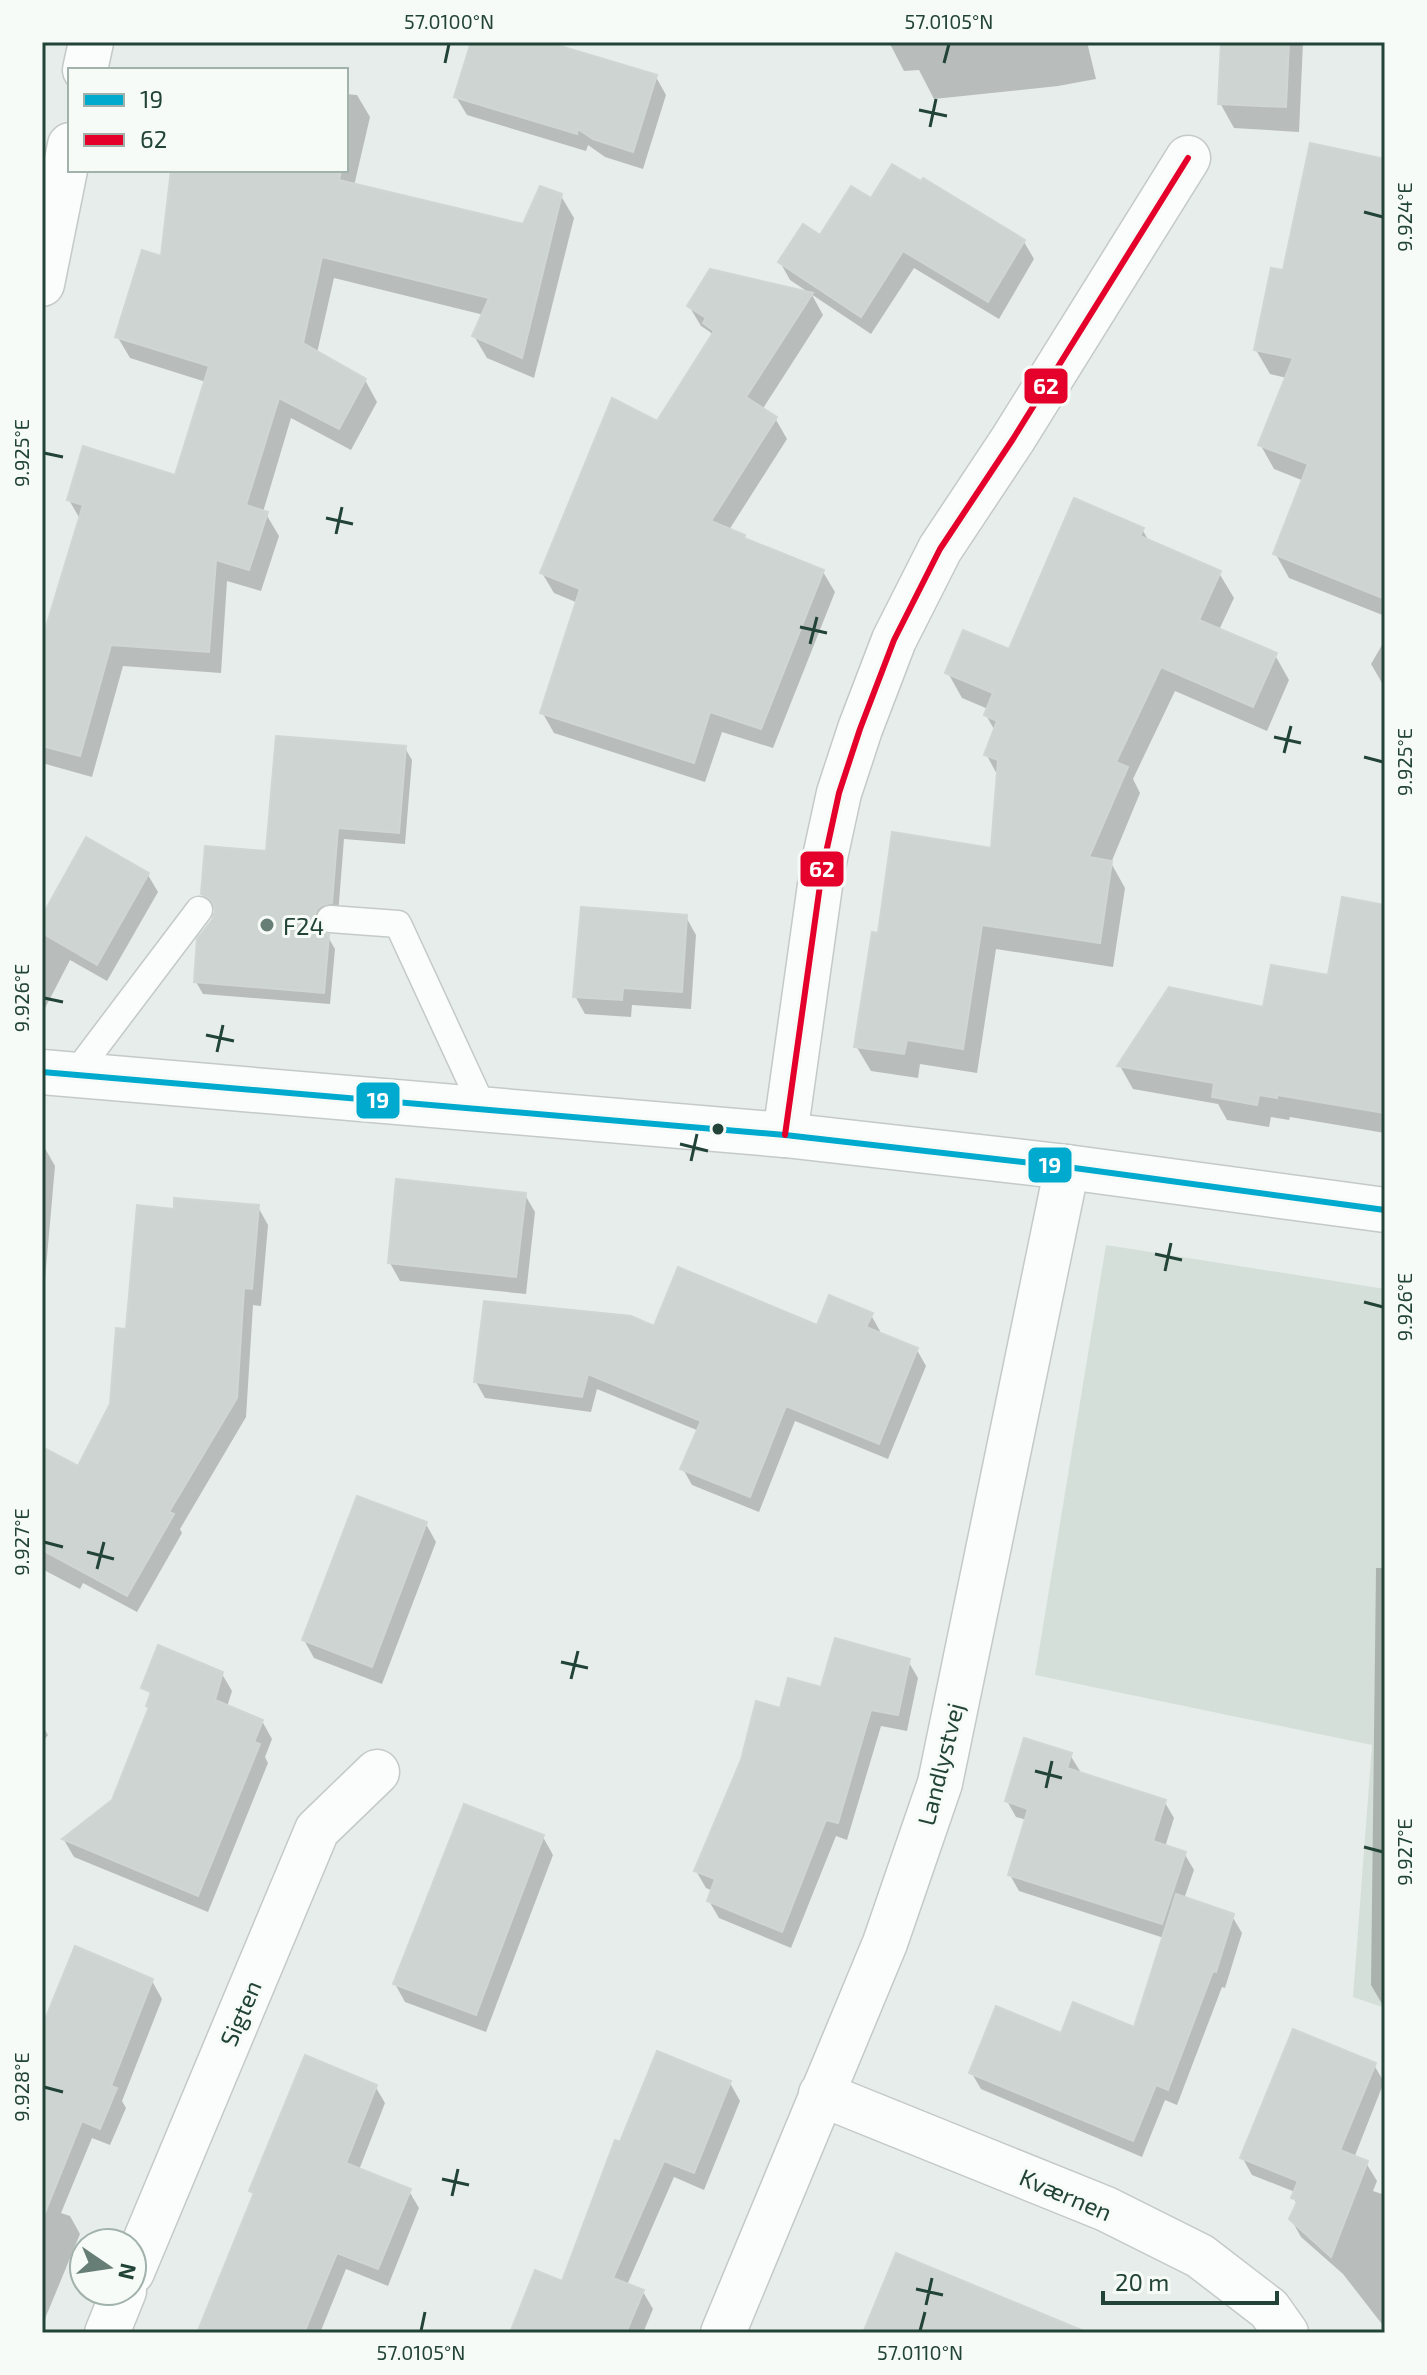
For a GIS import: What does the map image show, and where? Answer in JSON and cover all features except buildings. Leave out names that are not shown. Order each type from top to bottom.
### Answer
[{"type":"street","points":[[85,68],[91,42]]},
{"type":"street","points":[[42,284],[68,155]]},
{"type":"street","points":[[785,1135],[822,871],[839,793],[894,640],[940,549],[1013,439],[1188,158]]},
{"type":"street","points":[[58,1073],[785,1135],[1067,1167],[1385,1210]]},
{"type":"street","name":"Landlystvej","points":[[723,2333],[885,1943],[940,1783],[1067,1167]]},
{"type":"street","name":"Sigten","points":[[148,2234],[317,1830],[377,1772]]},
{"type":"street","name":"Kværnen","points":[[821,2094],[1106,2209],[1200,2256],[1269,2309],[1286,2333]]},
{"type":"street","points":[[107,2333],[118,2307]]},
{"type":"lane","points":[[58,1073],[199,910]]},
{"type":"lane","points":[[330,919],[398,924],[484,1110]]},
{"type":"shaded area","points":[[1106,1245],[1385,1289],[1385,2008],[1353,1997],[1372,1745],[1035,1675]]},
{"type":"transit line","name":"62","points":[[785,1135],[822,871],[839,793],[894,640],[940,549],[1013,439],[1188,158]]},
{"type":"transit line","name":"19","points":[[42,1072],[785,1135],[1067,1167],[1385,1210]]},
{"type":"place","name":"F24","points":[[267,925]]}]
